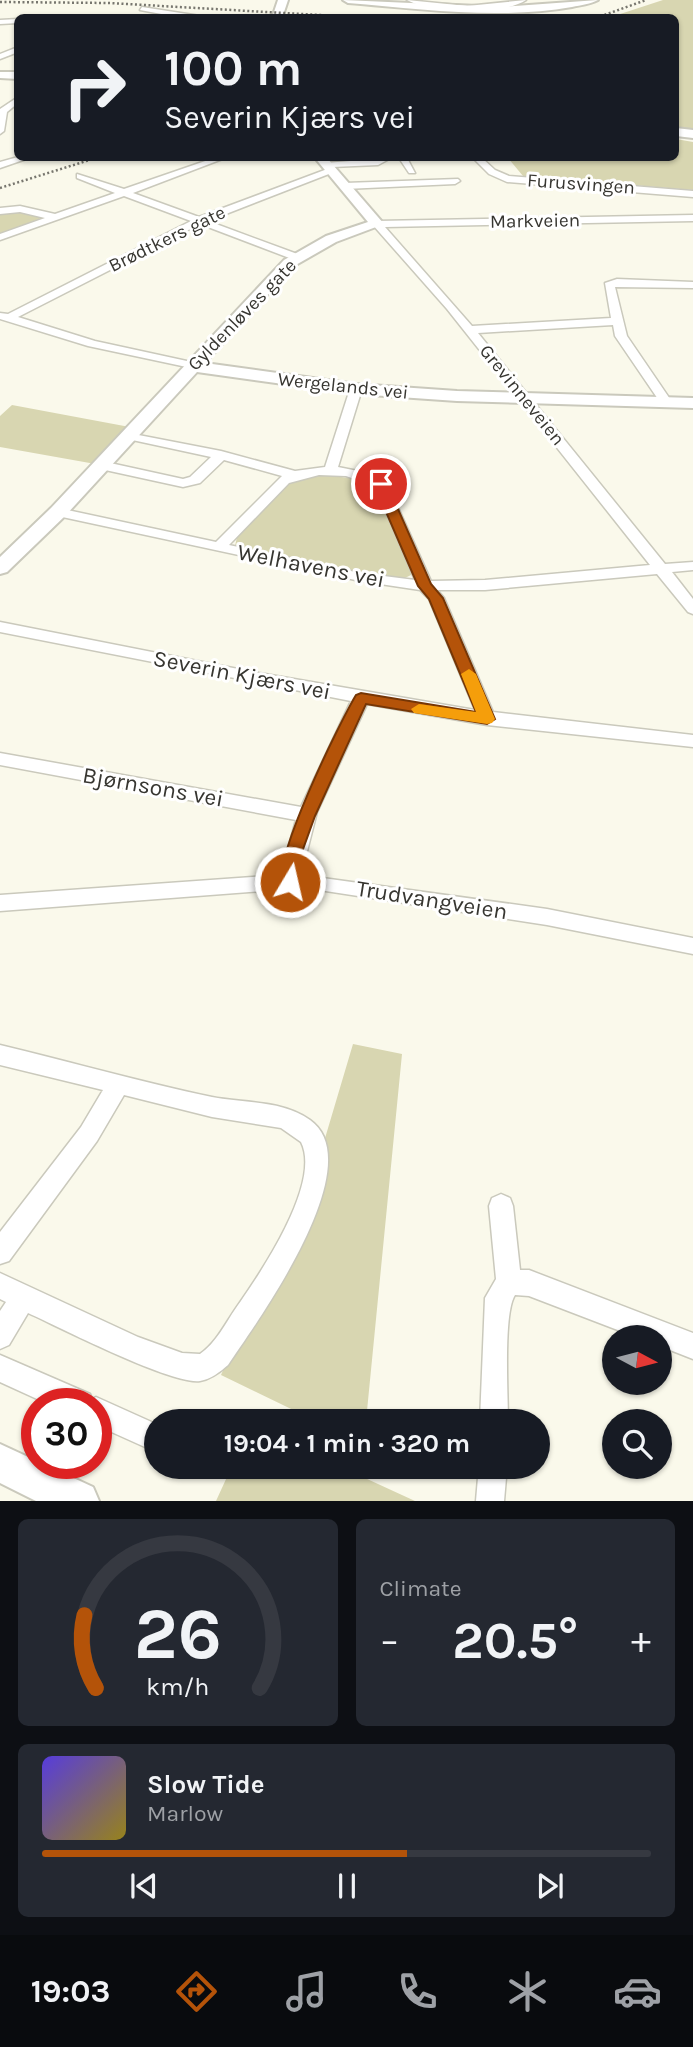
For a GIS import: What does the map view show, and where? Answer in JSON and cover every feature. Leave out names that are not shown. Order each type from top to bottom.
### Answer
[{"type":"main road","points":[[348,0],[446,9],[496,10],[548,7],[593,0]]},
{"type":"main road","name":"Grevinneveien","points":[[327,164],[377,225]]},
{"type":"main road","name":"Gyldenløves gate","points":[[0,568],[58,512],[296,257],[362,227],[377,225]]},
{"type":"main road","name":"Wergelands vei","points":[[192,366],[356,390],[523,399],[693,403]]},
{"type":"main road","points":[[0,1462],[79,1501]]},
{"type":"street","points":[[410,0],[481,7],[512,5],[523,0]]},
{"type":"street","points":[[142,9],[170,14]]},
{"type":"street","points":[[0,131],[1,111]]},
{"type":"street","points":[[0,237],[213,161]]},
{"type":"street","name":"Brødtkers gate","points":[[4,316],[200,221],[327,164],[380,161]]},
{"type":"street","points":[[404,161],[412,171]]},
{"type":"street","name":"Furusvingen","points":[[480,161],[492,173],[507,179],[693,194]]},
{"type":"street","points":[[80,176],[296,257]]},
{"type":"street","points":[[345,186],[455,181]]},
{"type":"street","points":[[0,211],[20,209],[56,217]]},
{"type":"street","name":"Markveien","points":[[377,225],[693,218]]},
{"type":"street","name":"Grevinneveien","points":[[377,225],[414,264],[469,330],[693,609]]},
{"type":"street","points":[[666,402],[630,352],[616,321],[609,285],[617,282],[693,285]]},
{"type":"street","name":"Wergelands vei","points":[[4,316],[92,344],[192,366]]},
{"type":"street","points":[[469,330],[616,321]]},
{"type":"street","points":[[330,472],[356,390]]},
{"type":"street","points":[[128,435],[221,455],[293,475]]},
{"type":"street","points":[[101,465],[183,483],[195,480],[221,455]]},
{"type":"street","points":[[219,547],[284,480],[293,475],[316,471],[330,472],[359,475],[381,484],[425,586],[436,598],[487,719]]},
{"type":"street","name":"Welhavens vei","points":[[58,512],[360,577],[425,586],[485,585],[693,566]]},
{"type":"street","name":"Severin Kjærs vei","points":[[0,627],[361,698],[487,719],[693,741]]},
{"type":"street","points":[[290,882],[294,852],[307,816],[361,698]]},
{"type":"street","name":"Bjørnsons vei","points":[[0,759],[307,816]]},
{"type":"street","name":"Trudvangveien","points":[[0,902],[290,882],[319,883],[547,917],[667,943],[693,946]]},
{"type":"street","points":[[0,1055],[216,1107],[290,1121],[306,1130],[314,1146],[313,1181],[298,1228],[277,1267],[219,1356],[210,1365],[196,1368],[156,1356],[12,1291],[0,1336]]},
{"type":"street","points":[[0,1252],[89,1134],[118,1084]]},
{"type":"street","points":[[494,1409],[498,1298],[509,1282],[501,1206]]},
{"type":"street","points":[[509,1282],[529,1283],[693,1346]]},
{"type":"street","points":[[0,1368],[44,1388]]},
{"type":"street","points":[[112,1418],[144,1432]]},
{"type":"street","points":[[490,1501],[492,1479]]},
{"type":"shaded area","points":[[663,0],[693,0],[693,129],[679,128],[679,14],[620,14]]},
{"type":"shaded area","points":[[679,140],[693,142],[693,190],[523,176],[510,161],[679,161]]},
{"type":"shaded area","points":[[28,211],[44,217],[0,234],[0,212]]},
{"type":"shaded area","points":[[12,405],[135,428],[101,465],[0,447],[0,416]]},
{"type":"shaded area","points":[[314,474],[359,479],[376,486],[413,572],[411,575],[403,579],[373,576],[235,546],[237,537],[289,482]]},
{"type":"shaded area","points":[[353,1044],[402,1054],[367,1409],[291,1409],[221,1375],[323,1145]]},
{"type":"shaded area","points":[[226,1479],[367,1479],[415,1501],[216,1501]]},
{"type":"railway","points":[[607,14],[646,0]]},
{"type":"railway","points":[[0,2],[109,3],[302,14]]},
{"type":"railway","points":[[0,188],[86,161]]},
{"type":"slow traffic","points":[[419,709],[487,719],[469,674]]},
{"type":"route","points":[[290,882],[291,863],[307,816],[361,698],[487,719],[436,598],[425,586],[381,484]]}]
